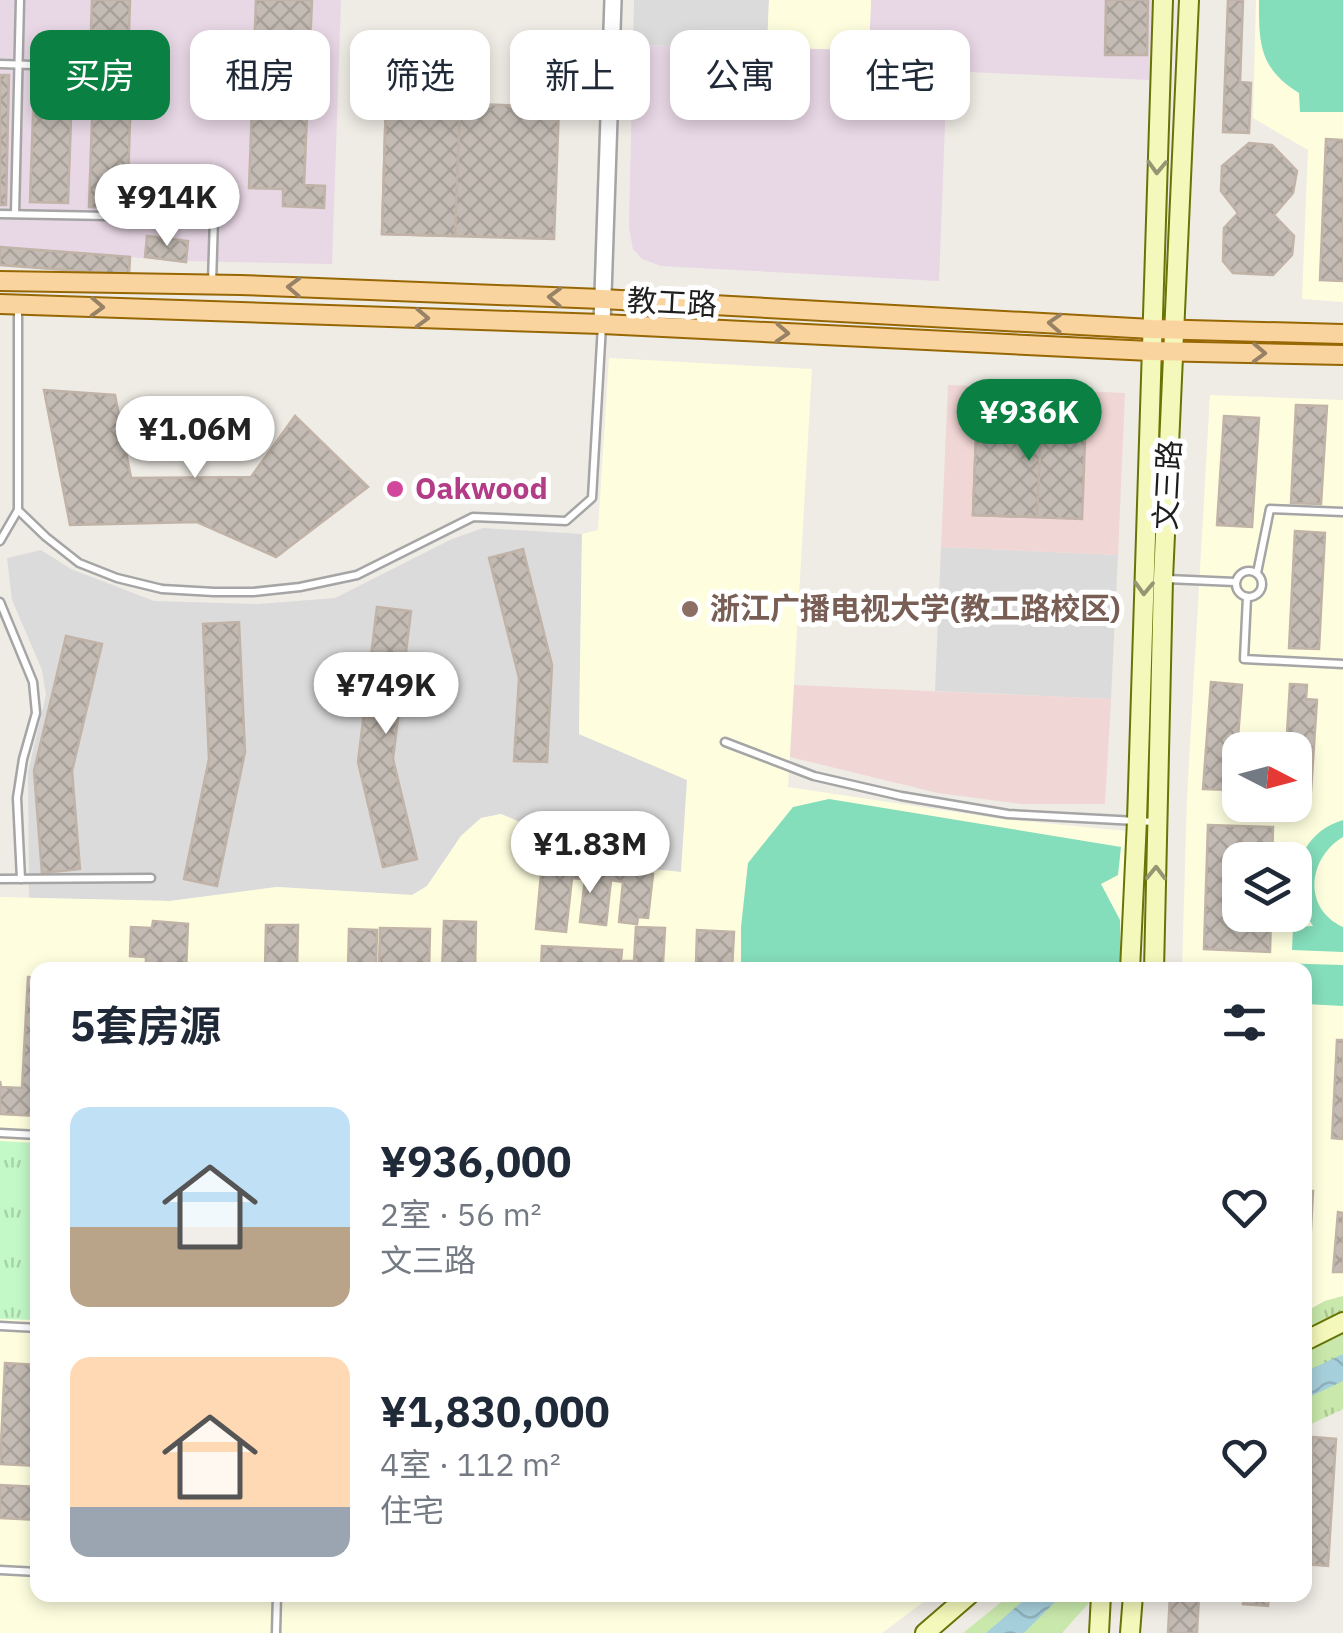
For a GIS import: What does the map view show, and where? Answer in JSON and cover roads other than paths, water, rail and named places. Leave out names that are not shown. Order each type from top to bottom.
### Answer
[{"type":"main road","name":"文三路","points":[[1130,962],[1163,0]]},
{"type":"main road","name":"文三路","points":[[1154,962],[1163,579],[1188,0]]},
{"type":"main road","name":"教工路","points":[[0,281],[212,284],[602,299],[1152,328],[1343,334]]},
{"type":"main road","name":"教工路","points":[[9,304],[602,324],[1150,351],[1343,355]]},
{"type":"main road","points":[[1312,1338],[1343,1322]]},
{"type":"main road","points":[[924,1633],[961,1602]]},
{"type":"main road","points":[[1098,1633],[1101,1602]]},
{"type":"main road","points":[[1130,1633],[1132,1602]]},
{"type":"street","points":[[602,324],[612,0]]},
{"type":"lane","points":[[15,214],[20,0]]},
{"type":"lane","points":[[0,64],[30,65]]},
{"type":"lane","points":[[0,214],[214,218],[212,284]]},
{"type":"lane","points":[[0,541],[18,510],[9,304]]},
{"type":"lane","points":[[18,510],[79,563],[162,589],[214,592],[253,592],[357,575],[473,517],[566,521],[592,498],[602,324]]},
{"type":"lane","points":[[1257,573],[1243,572],[1236,582],[1237,591],[1248,597],[1256,596],[1262,589],[1257,573],[1270,508],[1343,512]]},
{"type":"lane","points":[[1163,579],[1236,582]]},
{"type":"lane","points":[[1248,597],[1244,660],[1343,664]]},
{"type":"lane","points":[[0,602],[33,682],[36,714],[17,798],[20,880]]},
{"type":"lane","points":[[725,742],[814,776],[901,796],[1008,814],[1157,822]]},
{"type":"lane","points":[[0,879],[151,878]]},
{"type":"lane","points":[[0,1133],[30,1134]]},
{"type":"lane","points":[[0,1326],[30,1328]]},
{"type":"lane","points":[[0,1570],[30,1572]]},
{"type":"lane","points":[[276,1633],[278,1602]]},
{"type":"water","points":[[1343,1354],[1343,1381],[1312,1396],[1312,1369]]},
{"type":"water","points":[[1022,1602],[1055,1602],[1024,1633],[986,1633]]},
{"type":"place","name":"Oakwood","points":[[395,489]]},
{"type":"place","name":"浙江广播电视大学(教工路校区)","points":[[690,609]]}]
